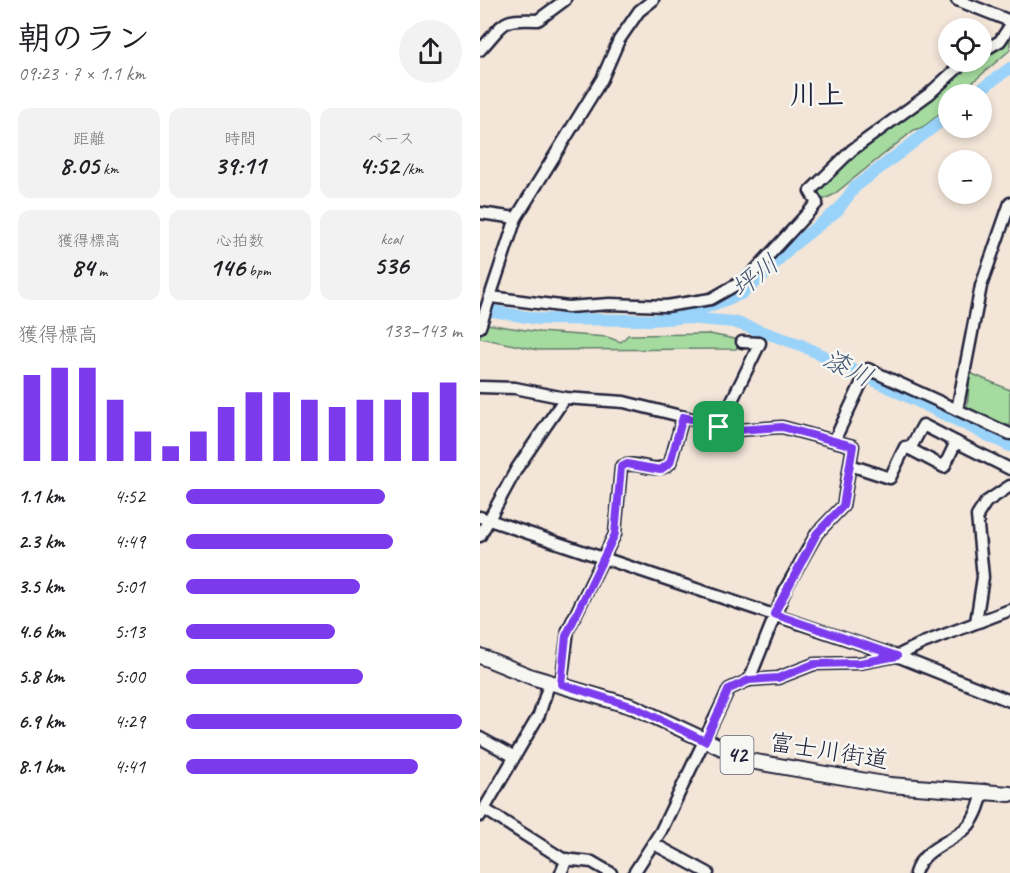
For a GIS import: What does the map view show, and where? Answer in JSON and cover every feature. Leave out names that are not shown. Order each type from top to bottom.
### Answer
[{"type":"main road","name":"富士川街道","points":[[480,657],[498,665],[634,707],[750,761],[890,784],[984,790],[1010,794]]},
{"type":"street","points":[[480,50],[503,22],[513,19],[538,20],[565,0]]},
{"type":"street","points":[[481,325],[516,218],[602,80],[619,40],[639,10],[653,0]]},
{"type":"street","points":[[957,0],[985,5],[1010,21]]},
{"type":"street","points":[[992,46],[1000,41],[1010,26]]},
{"type":"street","points":[[491,297],[568,307],[610,304],[666,306],[711,299],[748,278],[817,203],[810,191],[852,150],[929,94],[953,72]]},
{"type":"street","points":[[957,410],[981,286],[1008,208]]},
{"type":"street","points":[[480,213],[516,218]]},
{"type":"street","points":[[719,427],[760,343],[742,342]]},
{"type":"street","points":[[834,441],[868,369],[1010,434]]},
{"type":"street","points":[[480,387],[515,388],[565,398],[624,402],[719,427],[737,430],[782,427],[853,446],[843,506],[817,533],[774,614],[749,680]]},
{"type":"street","points":[[480,536],[484,518],[565,398]]},
{"type":"street","points":[[611,873],[592,862],[567,859],[482,812],[556,682],[566,636],[615,534],[621,467],[627,464],[660,470],[666,467],[670,463],[683,417]]},
{"type":"street","points":[[910,449],[923,425],[1010,469]]},
{"type":"street","points":[[850,465],[890,478],[905,447],[944,467],[956,442]]},
{"type":"street","points":[[976,622],[982,577],[979,509],[1010,486]]},
{"type":"street","points":[[484,518],[897,656],[1010,701]]},
{"type":"street","points":[[634,873],[654,844],[729,689],[749,680],[778,678],[814,664],[860,663],[897,656],[1010,610]]},
{"type":"street","points":[[480,738],[513,756]]},
{"type":"street","points":[[915,873],[920,861],[941,843],[968,827],[984,790]]},
{"type":"street","points":[[654,844],[708,873]]},
{"type":"street","points":[[561,873],[567,859]]},
{"type":"green space","points":[[1010,33],[1010,50],[992,66],[992,46]]},
{"type":"green space","points":[[955,72],[984,72],[971,84],[939,84]]},
{"type":"green space","points":[[938,85],[938,114],[924,126],[914,130],[833,195],[820,201],[814,190],[853,150]]},
{"type":"green space","points":[[480,323],[539,332],[607,337],[621,342],[628,335],[710,334],[739,340],[740,344],[736,349],[538,350],[480,338]]},
{"type":"green space","points":[[970,373],[1010,390],[1010,429],[967,410]]},
{"type":"waterway","name":"坪川","points":[[988,84],[1010,68]]},
{"type":"waterway","name":"坪川","points":[[480,309],[539,319],[650,320],[679,318],[741,294],[763,276],[791,247],[838,210],[855,187],[938,124]]},
{"type":"waterway","name":"漆川","points":[[686,318],[734,322],[801,345],[1010,446]]},
{"type":"district","name":"川上","points":[[817,95]]},
{"type":"route","points":[[683,417],[719,427],[737,430],[782,427],[853,446],[843,506],[817,533],[774,614],[897,656],[860,663],[814,664],[778,678],[763,681],[749,680],[729,689],[705,741],[634,707],[561,684],[568,630],[615,534],[621,467],[627,464],[660,470],[666,467],[670,463],[683,417]]}]
